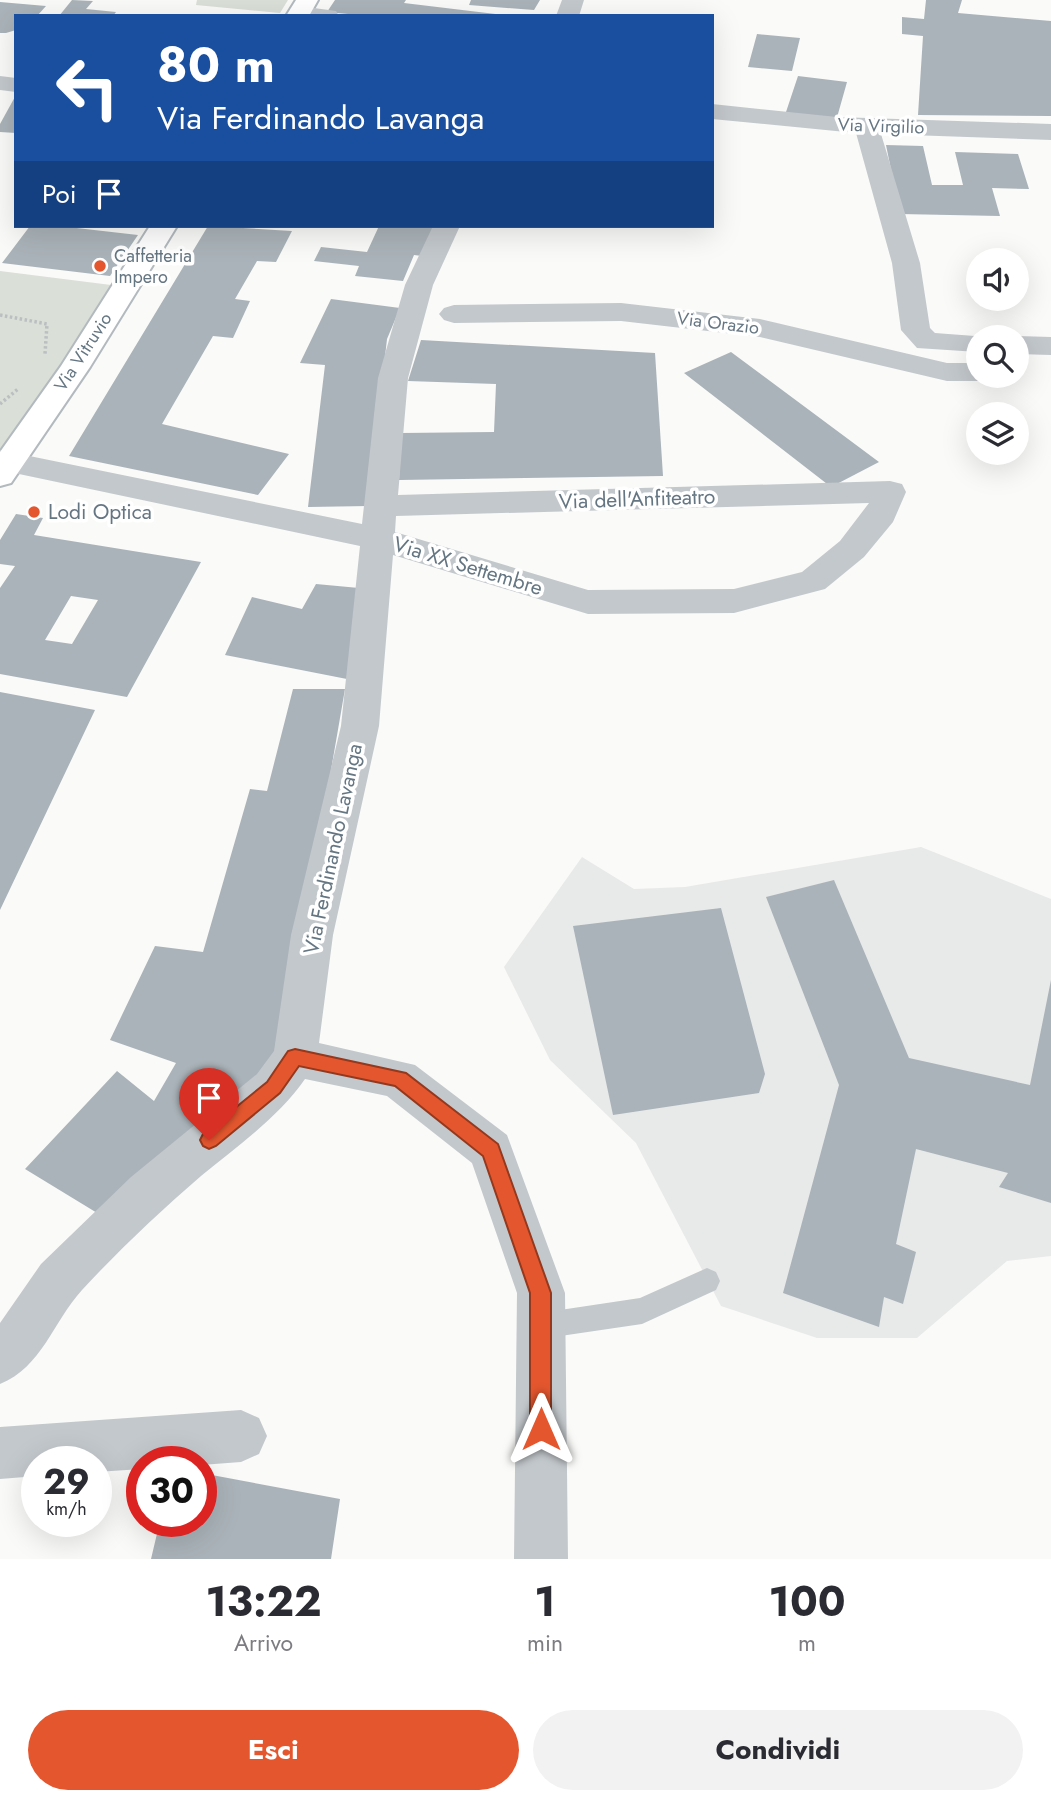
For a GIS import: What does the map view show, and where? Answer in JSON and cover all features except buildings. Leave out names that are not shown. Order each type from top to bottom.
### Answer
[{"type":"street","points":[[301,9],[320,14]]},
{"type":"street","name":"Via Virgilio","points":[[714,111],[837,125],[1051,132]]},
{"type":"street","points":[[866,125],[906,262],[916,330],[947,372]]},
{"type":"street","name":"Via Vitruvio","points":[[3,466],[75,366],[162,228]]},
{"type":"street","name":"Via Ferdinando Lavanga","points":[[0,1359],[26,1331],[58,1281],[72,1266],[148,1192],[273,1088],[295,1057],[312,935],[360,726],[393,378],[419,285],[445,228]]},
{"type":"street","name":"Via Orazio","points":[[454,314],[621,312],[697,320],[760,328],[947,372],[966,372]]},
{"type":"street","points":[[927,342],[966,343]]},
{"type":"street","points":[[1029,345],[1051,346]]},
{"type":"street","points":[[1029,371],[1051,370]]},
{"type":"street","name":"Via XX Settembre","points":[[3,466],[381,523],[588,603],[734,601],[813,580],[852,549],[881,514],[890,492]]},
{"type":"street","name":"Via dell'Anfiteatro","points":[[381,523],[890,492]]},
{"type":"street","points":[[295,1057],[399,1079],[491,1150],[541,1293],[543,1559]]},
{"type":"street","points":[[0,1453],[241,1436]]},
{"type":"lane","points":[[540,1326],[642,1311],[707,1281]]},
{"type":"path","points":[[0,315],[47,324],[48,331],[43,347],[51,361]]},
{"type":"shaded area","points":[[197,0],[288,0],[280,13],[196,5]]},
{"type":"shaded area","points":[[0,271],[119,286],[13,451],[0,449]]},
{"type":"shaded area","points":[[921,847],[1051,899],[1051,1256],[1007,1261],[917,1338],[817,1338],[721,1306],[636,1143],[550,1060],[504,967],[582,857],[634,889],[685,887]]},
{"type":"place","name":"Caffetteria Impero","points":[[100,266]]},
{"type":"place","name":"Lodi Optica","points":[[34,512]]},
{"type":"route","points":[[209,1140],[273,1088],[295,1057],[399,1079],[491,1150],[541,1293],[541,1429]]}]
